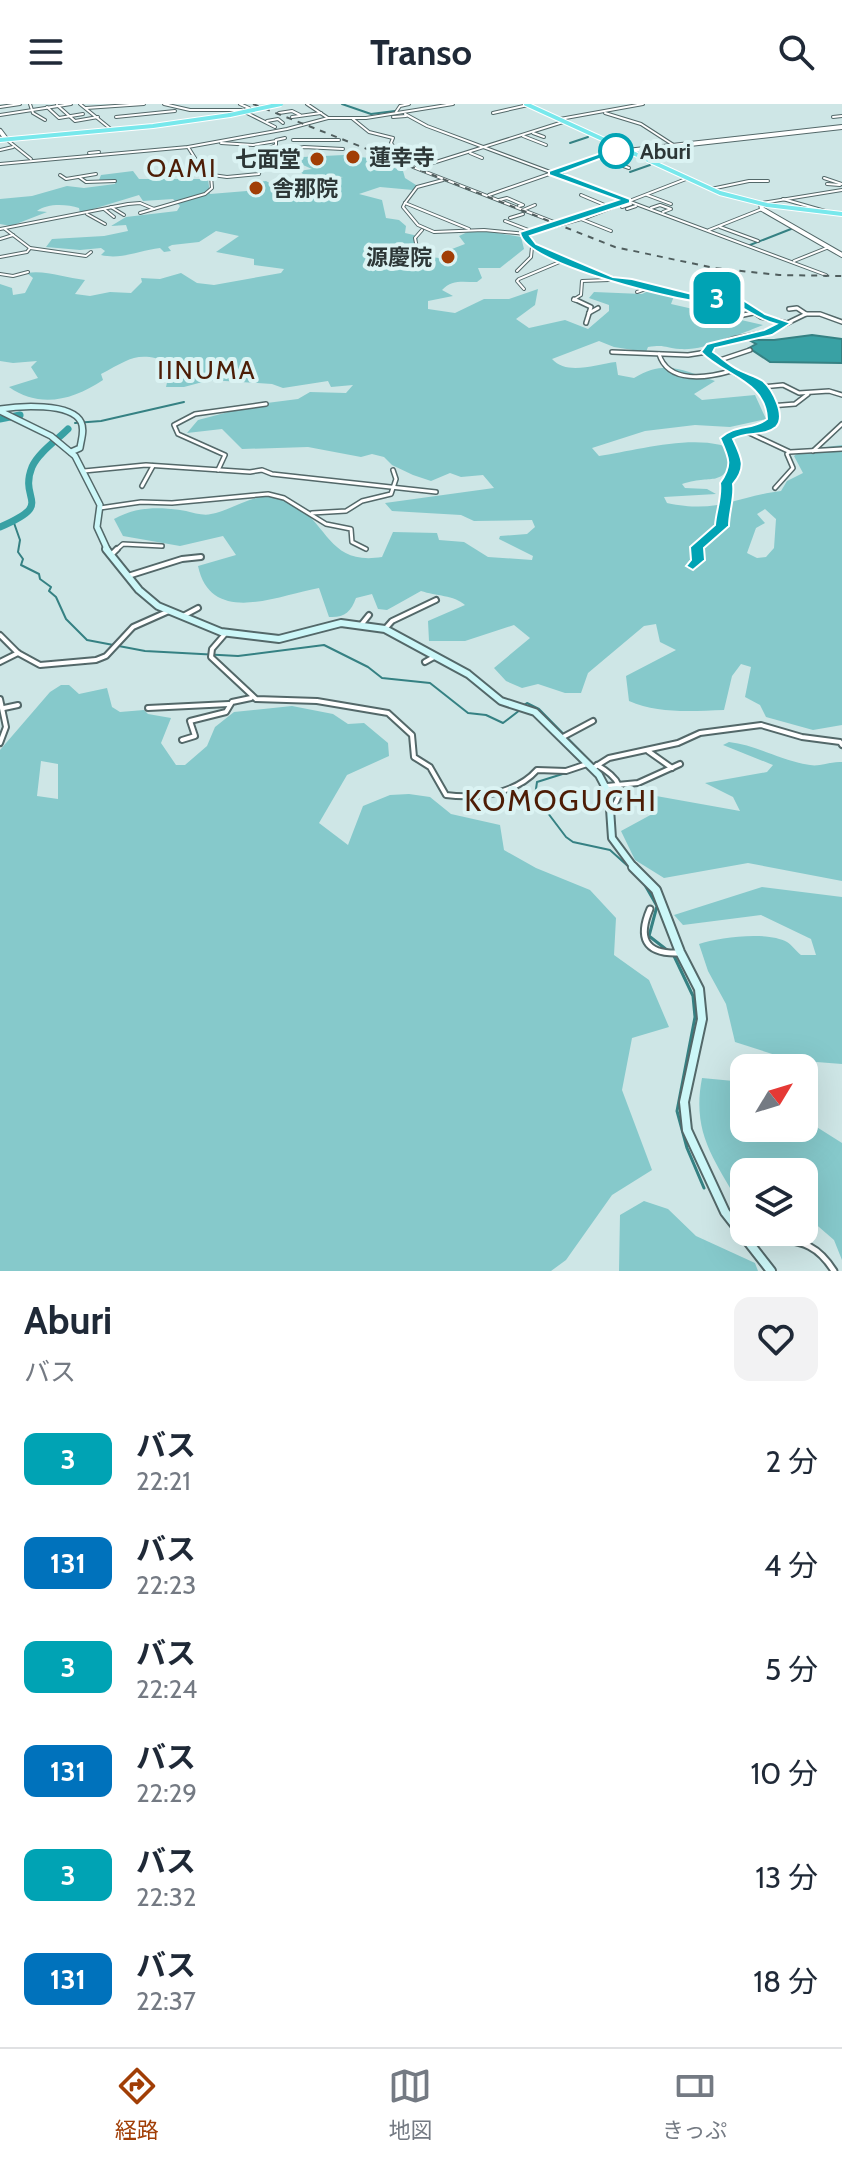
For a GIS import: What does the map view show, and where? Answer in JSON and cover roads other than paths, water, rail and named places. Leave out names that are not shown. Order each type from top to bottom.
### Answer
[{"type":"highway","points":[[3,138],[112,130],[230,115],[281,104]]},
{"type":"highway","points":[[527,104],[711,189],[762,206],[842,212]]},
{"type":"main road","points":[[0,410],[59,409],[71,412],[82,423],[80,448],[71,452]]},
{"type":"main road","points":[[0,410],[54,438],[71,452],[84,471],[100,508],[97,531],[111,555],[148,599],[169,611],[226,633],[284,639],[336,624],[385,629],[468,674],[501,701],[540,715],[566,736],[607,786],[612,838],[624,857],[656,890],[675,953],[696,980],[702,1009],[697,1046],[685,1091],[684,1116],[703,1168],[730,1212]]},
{"type":"main road","points":[[753,1246],[771,1271]]},
{"type":"street","points":[[0,107],[20,104]]},
{"type":"street","points":[[30,104],[45,120]]},
{"type":"street","points":[[0,115],[71,104]]},
{"type":"street","points":[[80,104],[112,130]]},
{"type":"street","points":[[86,108],[144,104]]},
{"type":"street","points":[[164,104],[174,109],[199,106],[258,114],[275,127],[257,134]]},
{"type":"street","points":[[231,104],[249,108],[243,110]]},
{"type":"street","points":[[307,104],[328,118]]},
{"type":"street","points":[[396,112],[400,106],[409,104]]},
{"type":"street","points":[[403,113],[453,104]]},
{"type":"street","points":[[493,113],[527,104]]},
{"type":"street","points":[[603,104],[608,109]]},
{"type":"street","points":[[604,113],[608,109],[643,104]]},
{"type":"street","points":[[58,105],[75,121],[98,117]]},
{"type":"street","points":[[420,106],[426,109]]},
{"type":"street","points":[[47,107],[59,118],[83,114]]},
{"type":"street","points":[[116,117],[153,111],[160,114],[174,109]]},
{"type":"street","points":[[279,113],[292,111],[300,115]]},
{"type":"street","points":[[0,164],[188,147],[328,118],[396,112],[826,275]]},
{"type":"street","points":[[292,117],[321,113]]},
{"type":"street","points":[[468,150],[560,121],[604,113],[641,124],[675,146]]},
{"type":"street","points":[[393,117],[408,115]]},
{"type":"street","points":[[833,117],[842,116]]},
{"type":"street","points":[[353,118],[366,131],[393,138],[390,142],[396,152],[408,158],[411,165],[499,200],[507,198],[523,205],[517,207],[523,212],[561,225]]},
{"type":"street","points":[[265,121],[278,119],[283,123]]},
{"type":"street","points":[[486,195],[624,150],[842,127]]},
{"type":"street","points":[[277,130],[285,138],[293,140],[339,140]]},
{"type":"street","points":[[0,131],[3,138],[31,159]]},
{"type":"street","points":[[530,132],[544,137]]},
{"type":"street","points":[[257,134],[266,139],[257,142]]},
{"type":"street","points":[[521,135],[546,145]]},
{"type":"street","points":[[219,142],[253,145],[285,138]]},
{"type":"street","points":[[293,140],[304,147]]},
{"type":"street","points":[[188,147],[205,174],[259,174],[260,168],[290,161],[265,150],[276,145],[276,141]]},
{"type":"street","points":[[418,168],[478,145]]},
{"type":"street","points":[[0,150],[15,147]]},
{"type":"street","points":[[273,154],[304,147],[343,149]]},
{"type":"street","points":[[468,150],[482,158]]},
{"type":"street","points":[[89,156],[99,152]]},
{"type":"street","points":[[599,157],[629,168]]},
{"type":"street","points":[[60,175],[66,179],[96,174]]},
{"type":"street","points":[[140,213],[205,194],[212,188],[211,176]]},
{"type":"street","points":[[79,177],[86,182],[115,181]]},
{"type":"street","points":[[824,178],[842,184],[834,187],[827,184]]},
{"type":"street","points":[[445,179],[417,187],[403,207],[411,221],[422,230],[496,229],[523,235],[561,225],[686,179]]},
{"type":"street","points":[[711,189],[749,181],[768,181]]},
{"type":"street","points":[[595,189],[602,186]]},
{"type":"street","points":[[707,230],[782,199],[842,190]]},
{"type":"street","points":[[608,193],[615,191]]},
{"type":"street","points":[[645,194],[671,204]]},
{"type":"street","points":[[581,195],[609,207]]},
{"type":"street","points":[[639,197],[649,200]]},
{"type":"street","points":[[782,199],[831,213]]},
{"type":"street","points":[[2,229],[140,203],[154,209]]},
{"type":"street","points":[[405,203],[472,230]]},
{"type":"street","points":[[622,207],[633,203]]},
{"type":"street","points":[[627,209],[638,205]]},
{"type":"street","points":[[648,208],[660,205],[671,209],[660,213]]},
{"type":"street","points":[[762,206],[842,255]]},
{"type":"street","points":[[111,207],[124,215]]},
{"type":"street","points":[[510,218],[536,207],[530,212]]},
{"type":"street","points":[[104,209],[114,217]]},
{"type":"street","points":[[87,214],[105,224]]},
{"type":"street","points":[[579,218],[611,231]]},
{"type":"street","points":[[505,221],[533,232]]},
{"type":"street","points":[[718,226],[758,241]]},
{"type":"street","points":[[2,229],[30,248],[86,256],[91,252]]},
{"type":"street","points":[[422,230],[415,238],[418,253],[427,254]]},
{"type":"street","points":[[0,239],[13,235]]},
{"type":"street","points":[[523,235],[532,247],[611,280]]},
{"type":"street","points":[[517,271],[531,257],[532,247]]},
{"type":"street","points":[[792,262],[829,247]]},
{"type":"street","points":[[0,257],[27,252],[30,248]]},
{"type":"street","points":[[524,289],[517,281],[519,279],[565,260]]},
{"type":"street","points":[[0,274],[13,276],[28,272]]},
{"type":"street","points":[[586,323],[591,306],[573,300],[581,295],[582,281],[611,280],[696,298],[739,302],[753,313],[786,323]]},
{"type":"street","points":[[628,286],[632,282]]},
{"type":"street","points":[[637,292],[650,287]]},
{"type":"street","points":[[587,315],[598,308]]},
{"type":"street","points":[[789,309],[797,308],[806,314]]},
{"type":"street","points":[[723,313],[722,316],[727,318],[753,313]]},
{"type":"street","points":[[707,352],[711,346],[768,332],[806,314],[818,313],[842,322]]},
{"type":"street","points":[[833,320],[842,316]]},
{"type":"street","points":[[717,361],[750,350]]},
{"type":"street","points":[[612,352],[707,352],[731,371],[762,387],[783,385],[797,392],[829,391],[842,395]]},
{"type":"street","points":[[659,354],[659,364],[676,373],[700,376],[731,371]]},
{"type":"street","points":[[752,432],[773,423],[773,408],[762,387]]},
{"type":"street","points":[[770,406],[795,404],[810,392]]},
{"type":"street","points":[[218,470],[225,455],[178,434],[174,425],[195,414],[266,404]]},
{"type":"street","points":[[811,452],[842,424]]},
{"type":"street","points":[[693,566],[698,560],[697,547],[722,526],[722,506],[728,493],[726,483],[734,473],[737,461],[725,441],[737,431],[752,432],[789,452],[842,449]]},
{"type":"street","points":[[775,488],[793,468],[787,454],[789,452]]},
{"type":"street","points":[[135,457],[135,466]]},
{"type":"street","points":[[84,471],[135,466],[262,470],[272,474],[436,492]]},
{"type":"street","points":[[142,486],[153,466]]},
{"type":"street","points":[[308,513],[346,511],[362,501],[387,496],[394,488],[396,479],[393,470]]},
{"type":"street","points":[[100,508],[141,502],[273,495],[326,524],[351,529],[352,542],[366,549]]},
{"type":"street","points":[[196,500],[201,504]]},
{"type":"street","points":[[186,501],[190,508]]},
{"type":"street","points":[[111,555],[123,544],[162,546]]},
{"type":"street","points":[[128,576],[182,559],[201,557]]},
{"type":"street","points":[[385,629],[400,617],[436,600]]},
{"type":"street","points":[[183,616],[198,608]]},
{"type":"street","points":[[0,635],[18,653],[40,665],[96,660],[106,656],[133,627],[169,611]]},
{"type":"street","points":[[361,625],[369,615]]},
{"type":"street","points":[[400,617],[407,621]]},
{"type":"street","points":[[226,633],[211,655],[254,697]]},
{"type":"street","points":[[0,662],[18,653]]},
{"type":"street","points":[[425,662],[434,657]]},
{"type":"street","points":[[148,708],[229,704],[254,697],[277,702],[317,701],[388,713],[412,735],[416,760],[430,767],[446,795],[454,797],[519,784],[537,770],[566,771],[593,766],[609,758],[678,743],[708,731],[761,725],[802,737],[840,742],[842,745]]},
{"type":"street","points":[[0,699],[6,727],[0,743]]},
{"type":"street","points":[[182,740],[195,736],[190,721],[226,712],[229,704]]},
{"type":"street","points":[[4,708],[18,705]]},
{"type":"street","points":[[566,736],[593,721]]},
{"type":"street","points":[[648,751],[672,768]]},
{"type":"street","points":[[607,786],[638,783],[680,764]]},
{"type":"street","points":[[593,766],[619,780],[618,801],[610,811]]},
{"type":"street","points":[[650,909],[642,929],[647,943],[657,951],[675,953]]},
{"type":"street","points":[[814,1246],[824,1254],[834,1271]]},
{"type":"waterway","points":[[342,104],[371,114],[395,111]]},
{"type":"waterway","points":[[570,143],[588,137]]},
{"type":"waterway","points":[[630,172],[650,165]]},
{"type":"waterway","points":[[750,245],[791,229]]},
{"type":"waterway","points":[[75,423],[101,421],[184,402]]},
{"type":"waterway","points":[[0,419],[20,415]]},
{"type":"waterway","points":[[0,527],[17,519],[31,507],[29,479],[32,467],[68,429]]},
{"type":"waterway","points":[[14,523],[20,540],[18,552],[23,559],[21,565],[39,574],[40,579],[51,587],[49,591],[56,597],[66,619],[87,640],[145,651],[238,656],[324,645],[368,667],[382,678],[430,683],[468,713],[486,715],[503,723],[520,710]]},
{"type":"waterway","points":[[524,705],[527,703],[539,709],[593,764]]},
{"type":"waterway","points":[[588,766],[537,782],[535,796],[566,837],[573,842],[610,850],[630,868]]},
{"type":"waterway","points":[[645,885],[657,906],[649,936],[667,950]]},
{"type":"waterway","points":[[674,956],[693,996],[695,1017],[677,1111],[687,1148],[704,1188]]},
{"type":"railway","points":[[253,104],[615,247],[714,268],[779,275],[842,276]]},
{"type":"place","name":"Aburi","points":[[616,151]]},
{"type":"place","name":"蓮幸寺","points":[[353,157]]},
{"type":"place","name":"七面堂","points":[[317,159]]},
{"type":"place","name":"舎那院","points":[[256,188]]},
{"type":"place","name":"源慶院","points":[[448,257]]},
{"type":"district","name":"OAMI","points":[[182,168]]},
{"type":"district","name":"IINUMA","points":[[207,370]]},
{"type":"district","name":"KOMOGUCHI","points":[[561,801]]}]
